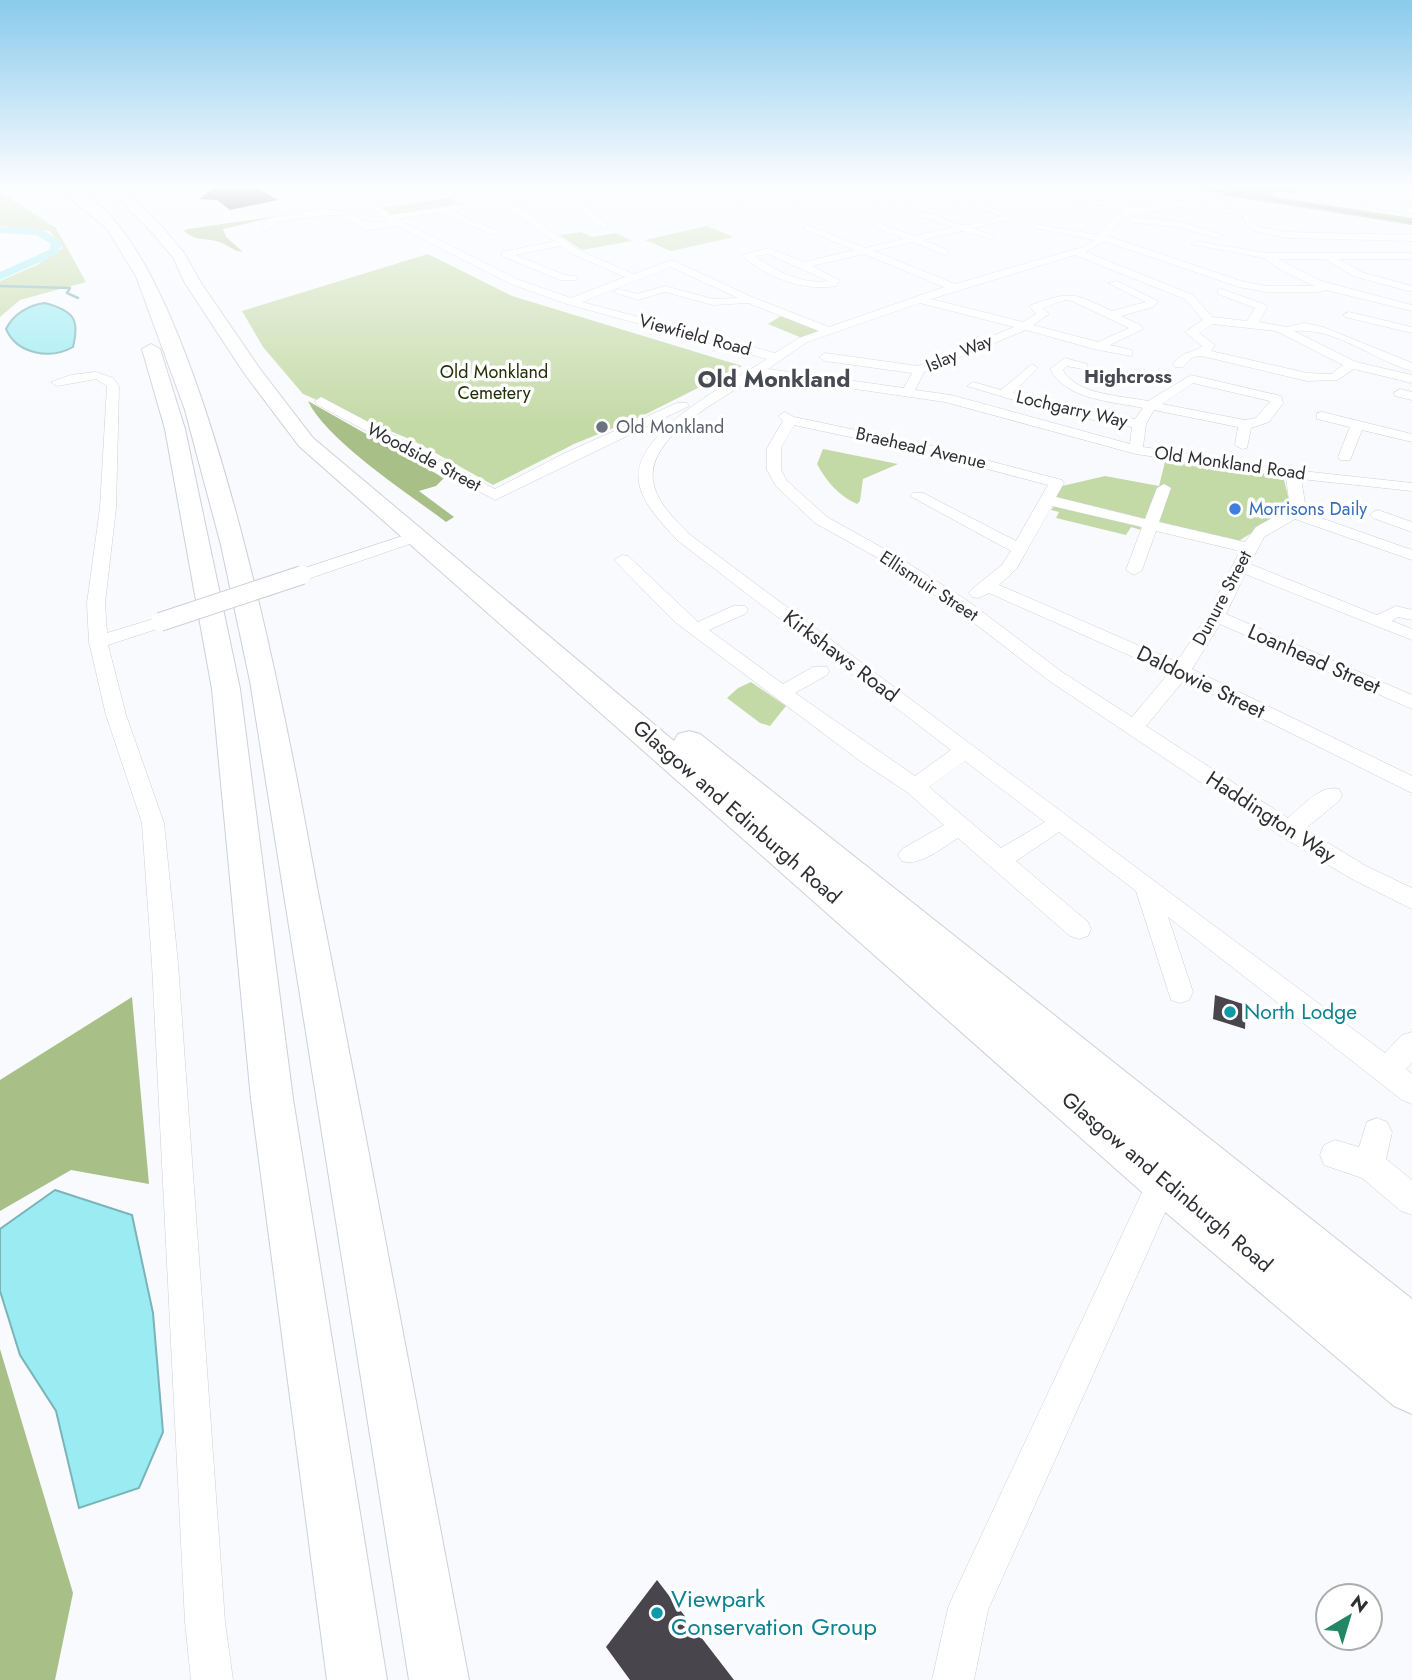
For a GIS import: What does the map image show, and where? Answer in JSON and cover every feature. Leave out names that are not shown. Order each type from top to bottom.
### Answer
[{"type":"highway","points":[[117,266],[157,363],[178,441],[226,689],[272,1099],[357,1680]]},
{"type":"highway","points":[[139,266],[179,359],[202,429],[264,681],[439,1680]]},
{"type":"highway","name":"Glasgow and Edinburgh Road","points":[[185,266],[253,373],[306,442],[1167,1184],[1412,1388]]},
{"type":"highway","name":"Glasgow and Edinburgh Road","points":[[199,266],[310,427],[433,534],[1412,1329]]},
{"type":"street","name":"Viewfield Road","points":[[481,266],[571,302],[775,357]]},
{"type":"street","points":[[535,266],[564,278],[573,278]]},
{"type":"street","points":[[608,266],[633,277]]},
{"type":"street","points":[[571,302],[662,266]]},
{"type":"street","points":[[678,266],[748,299],[827,330]]},
{"type":"street","points":[[769,266],[803,284],[821,286],[834,282],[808,266]]},
{"type":"street","points":[[901,266],[954,287]]},
{"type":"street","points":[[755,370],[791,346],[827,330],[954,287],[1026,266]]},
{"type":"street","points":[[1127,266],[1203,294],[1262,307],[1253,318],[1253,324]]},
{"type":"street","points":[[1190,266],[1239,284],[1266,289],[1318,289],[1325,286]]},
{"type":"street","points":[[1280,266],[1325,286],[1412,308]]},
{"type":"street","points":[[1344,266],[1357,274],[1412,289]]},
{"type":"street","points":[[618,292],[638,297],[673,284],[685,276]]},
{"type":"street","points":[[655,279],[673,284],[710,302],[726,303],[748,299]]},
{"type":"street","points":[[1111,315],[1149,305],[1153,301],[1113,283]]},
{"type":"street","points":[[1203,294],[1239,284]]},
{"type":"street","points":[[1203,294],[1206,323]]},
{"type":"street","points":[[1023,327],[1043,314],[1035,307],[1064,297],[1074,298],[1137,329],[1098,346]]},
{"type":"street","points":[[919,299],[1128,353]]},
{"type":"street","points":[[692,309],[710,302]]},
{"type":"street","points":[[861,306],[878,313]]},
{"type":"street","points":[[1335,333],[1354,316],[1412,330]]},
{"type":"street","points":[[1206,323],[1265,339]]},
{"type":"street","points":[[1203,352],[1209,345],[1191,332],[1206,323],[1253,324],[1285,330],[1352,365],[1412,379]]},
{"type":"street","points":[[1285,330],[1308,325],[1335,333],[1378,355],[1412,367]]},
{"type":"street","name":"Islay Way","points":[[914,393],[919,370],[1023,327]]},
{"type":"street","points":[[1179,364],[1189,354],[1203,352],[1256,369],[1325,378],[1339,374],[1352,365]]},
{"type":"street","points":[[825,357],[919,370]]},
{"type":"street","points":[[1083,367],[1065,362],[1057,368],[1057,372],[1062,380],[1078,389],[1151,405],[1245,424],[1257,425],[1262,422],[1276,399],[1196,379],[1182,383],[1151,405],[1139,424],[1136,450]]},
{"type":"street","points":[[1005,393],[1032,368]]},
{"type":"street","name":"Old Monkland Road","points":[[755,370],[961,401],[1049,428],[1136,450],[1293,474],[1412,487]]},
{"type":"street","name":"Kirkshaws Road","points":[[755,370],[668,430],[651,448],[644,469],[653,499],[669,523],[694,545],[1146,886],[1412,1091]]},
{"type":"street","points":[[58,382],[79,377],[103,377],[113,386],[108,508],[96,603],[98,642],[116,715],[153,823],[166,964],[205,1622],[212,1680]]},
{"type":"street","name":"Lochgarry Way","points":[[973,386],[1057,409],[1139,424]]},
{"type":"street","name":"Woodside Street","points":[[321,401],[495,495],[570,456],[682,405]]},
{"type":"street","points":[[1322,416],[1412,438]]},
{"type":"street","name":"Braehead Avenue","points":[[787,418],[944,453],[1058,483],[1048,500]]},
{"type":"street","name":"Ellismuir Street","points":[[787,418],[774,448],[774,470],[780,483],[821,520],[884,555],[961,605],[1055,676],[1134,728]]},
{"type":"street","points":[[1242,445],[1245,424]]},
{"type":"street","points":[[642,425],[668,430]]},
{"type":"street","points":[[1345,457],[1357,425]]},
{"type":"street","points":[[1293,474],[1298,504],[1294,514],[1412,555]]},
{"type":"street","points":[[1134,570],[1164,488]]},
{"type":"street","points":[[918,496],[1020,549]]},
{"type":"street","points":[[961,605],[1009,568],[1048,500],[1151,529],[1248,548]]},
{"type":"street","name":"Dunure Street","points":[[1134,728],[1181,671],[1216,616],[1257,534],[1267,526],[1294,514]]},
{"type":"street","points":[[1378,515],[1412,527]]},
{"type":"street","points":[[98,642],[418,536]]},
{"type":"street","points":[[622,560],[681,618],[867,756],[915,787],[1079,929]]},
{"type":"street","points":[[1242,567],[1412,635]]},
{"type":"street","name":"Daldowie Street","points":[[987,586],[1181,671],[1412,785]]},
{"type":"street","points":[[696,629],[738,610]]},
{"type":"street","points":[[1378,621],[1396,611],[1412,615]]},
{"type":"street","name":"Loanhead Street","points":[[1216,616],[1412,703]]},
{"type":"street","points":[[781,693],[820,671]]},
{"type":"street","name":"Haddington Way","points":[[1134,728],[1289,830],[1358,872],[1412,899]]},
{"type":"street","points":[[915,787],[966,750]]},
{"type":"street","points":[[1289,830],[1331,795]]},
{"type":"street","points":[[910,855],[960,826]]},
{"type":"street","points":[[999,860],[1049,829]]},
{"type":"street","points":[[1146,886],[1180,992]]},
{"type":"street","points":[[1386,1071],[1412,1044]]},
{"type":"street","points":[[1370,1165],[1377,1132]]},
{"type":"street","points":[[1335,1155],[1370,1165],[1412,1200]]},
{"type":"street","points":[[953,1680],[968,1608],[1157,1195],[1167,1184]]},
{"type":"green space","points":[[34,266],[77,266],[86,282],[20,300],[0,317],[0,281]]},
{"type":"green space","name":"Old Monkland Cemetery","points":[[388,266],[453,266],[512,296],[742,366],[493,485],[414,441],[303,394],[263,347],[242,311]]},
{"type":"green space","points":[[784,314],[823,330],[802,338],[768,324]]},
{"type":"green space","points":[[308,401],[444,478],[436,486],[419,491],[454,517],[446,522],[370,466],[332,433]]},
{"type":"green space","points":[[823,449],[898,464],[863,479],[860,501],[857,504],[829,482],[817,464]]},
{"type":"green space","points":[[1166,458],[1274,474],[1284,480],[1291,508],[1237,542],[1056,497],[1062,486],[1105,476],[1159,486]]},
{"type":"green space","points":[[1055,505],[1140,526],[1141,530],[1131,527],[1126,535],[1056,518],[1059,512],[1051,510]]},
{"type":"green space","points":[[751,682],[786,706],[770,726],[760,723],[727,698],[738,688]]},
{"type":"green space","points":[[132,997],[149,1184],[71,1170],[0,1211],[0,1080]]},
{"type":"green space","points":[[0,1349],[73,1593],[55,1680],[0,1680]]},
{"type":"water","points":[[45,303],[63,309],[72,318],[76,329],[73,347],[45,354],[26,349],[11,337],[6,329],[17,315],[27,308]]},
{"type":"water","points":[[55,1190],[132,1215],[153,1313],[163,1432],[139,1488],[79,1508],[56,1411],[20,1355],[0,1291],[0,1229]]},
{"type":"building","name":"North Lodge","points":[[1215,995],[1246,1005],[1245,1029],[1213,1019]]},
{"type":"building","name":"Viewpark Conservation Group","points":[[657,1580],[734,1680],[630,1680],[606,1647]]},
{"type":"waterway","points":[[0,276],[22,266]]},
{"type":"waterway","points":[[0,286],[70,288],[67,293],[78,298]]},
{"type":"place","name":"Old Monkland","points":[[602,427]]},
{"type":"place","name":"Morrisons Daily","points":[[1235,509]]},
{"type":"place","name":"North Lodge","points":[[1230,1012]]},
{"type":"place","name":"Viewpark Conservation Group","points":[[657,1613]]},
{"type":"district","name":"Highcross","points":[[1128,376]]},
{"type":"district","name":"Old Monkland","points":[[774,379]]}]
